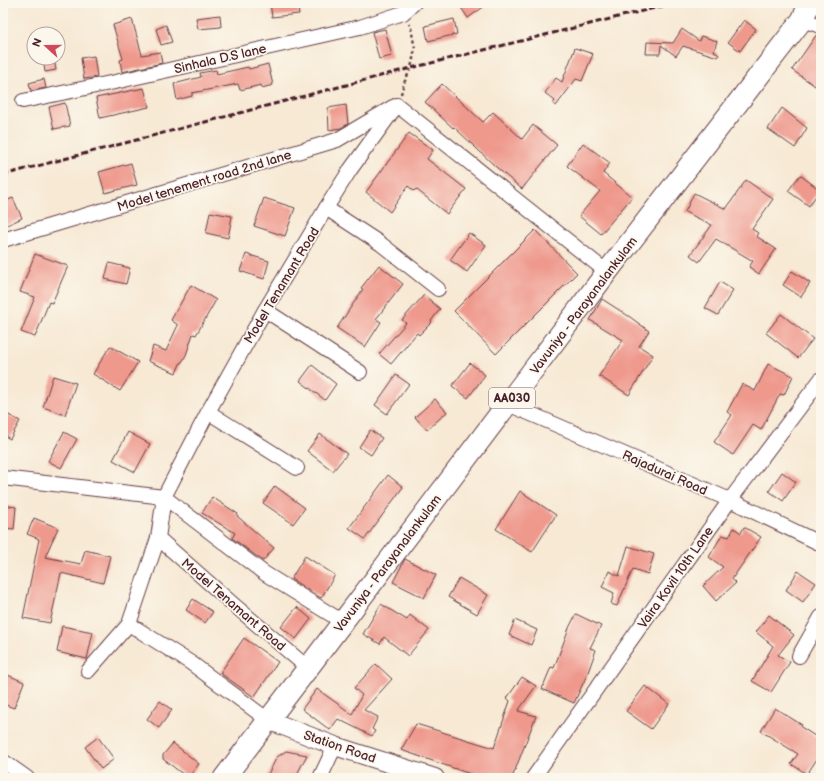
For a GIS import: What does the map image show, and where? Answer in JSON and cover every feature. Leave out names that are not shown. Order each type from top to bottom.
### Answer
[{"type":"highway","name":"Vavuniya - Parayanalankulam","points":[[224,778],[508,404],[606,272],[811,16]]},
{"type":"main road","name":"Station Road","points":[[268,720],[405,773],[435,778]]},
{"type":"street","name":"Sinhala D.S lane","points":[[22,101],[115,82],[352,28],[403,13],[414,3]]},
{"type":"street","name":"Model Tenamant Road","points":[[308,668],[158,538],[164,497],[208,412],[265,310],[350,170],[397,105]]},
{"type":"street","name":"Model tenement road 2nd lane","points":[[3,240],[337,140],[397,105]]},
{"type":"street","points":[[397,105],[606,272]]},
{"type":"street","points":[[326,208],[381,244],[438,289]]},
{"type":"street","points":[[265,310],[360,372]]},
{"type":"street","name":"Vaira Kovil 10th Lane","points":[[533,778],[730,500],[821,379]]},
{"type":"street","name":"Rajadurai Road","points":[[508,404],[730,500],[821,544]]},
{"type":"street","points":[[208,412],[297,468]]},
{"type":"street","points":[[3,478],[164,497],[264,573],[343,622]]},
{"type":"street","points":[[88,671],[129,624],[158,538]]},
{"type":"street","points":[[799,656],[821,617]]},
{"type":"street","points":[[129,624],[192,663],[268,720]]},
{"type":"street","points":[[320,778],[335,746]]},
{"type":"street","points":[[3,761],[27,778]]},
{"type":"path","points":[[397,105],[404,83],[411,68],[415,49],[411,28],[403,13]]},
{"type":"building","points":[[270,3],[297,3],[299,14],[272,17]]},
{"type":"building","points":[[458,3],[489,3],[468,18]]},
{"type":"building","points":[[220,15],[221,27],[198,29],[196,18]]},
{"type":"building","points":[[132,19],[142,55],[160,52],[162,63],[122,72],[120,60],[123,59],[113,25]]},
{"type":"building","points":[[454,19],[457,34],[428,41],[425,26]]},
{"type":"building","points":[[744,20],[756,29],[740,51],[728,42]]},
{"type":"building","points":[[166,25],[172,42],[161,45],[156,29]]},
{"type":"building","points":[[385,29],[392,56],[379,59],[372,32]]},
{"type":"building","points":[[682,29],[699,41],[701,36],[717,41],[714,51],[719,55],[718,57],[683,46],[676,56],[661,45],[660,54],[646,54],[647,42],[673,43]]},
{"type":"building","points":[[817,34],[821,34],[821,90],[792,70]]},
{"type":"building","points":[[575,48],[593,54],[582,81],[576,79],[556,106],[553,104],[555,101],[545,93],[556,78],[562,82]]},
{"type":"building","points":[[94,56],[97,77],[84,79],[81,58]]},
{"type":"building","points":[[268,64],[273,85],[262,88],[261,85],[240,90],[238,84],[192,93],[192,96],[177,100],[174,84],[201,77],[200,73],[216,70],[217,74],[248,67],[249,69]]},
{"type":"building","points":[[44,66],[55,66],[56,70],[45,72]]},
{"type":"building","points":[[44,79],[46,88],[31,91],[29,83]]},
{"type":"building","points":[[442,84],[483,122],[493,112],[522,139],[533,125],[557,145],[522,189],[425,102]]},
{"type":"building","points":[[144,88],[149,107],[100,118],[96,98]]},
{"type":"building","points":[[65,103],[70,126],[54,129],[49,107]]},
{"type":"building","points":[[346,105],[348,124],[341,128],[329,130],[328,108]]},
{"type":"building","points":[[782,108],[807,128],[795,148],[768,129]]},
{"type":"building","points":[[409,133],[433,150],[427,159],[466,189],[447,214],[416,189],[414,191],[408,186],[390,212],[366,192]]},
{"type":"building","points":[[583,143],[610,163],[603,173],[632,197],[601,234],[579,216],[600,191],[567,166]]},
{"type":"building","points":[[131,163],[137,185],[105,193],[99,172]]},
{"type":"building","points":[[800,175],[820,190],[809,206],[788,191]]},
{"type":"building","points":[[746,180],[773,199],[752,229],[758,233],[756,236],[776,249],[759,274],[749,267],[753,261],[716,239],[699,262],[690,255],[712,225],[685,212],[694,193],[726,209]]},
{"type":"building","points":[[13,198],[22,218],[3,227],[3,202]]},
{"type":"building","points":[[264,198],[295,208],[285,236],[254,226]]},
{"type":"building","points":[[210,212],[232,216],[228,238],[206,233]]},
{"type":"building","points":[[535,230],[577,273],[496,354],[454,311]]},
{"type":"building","points":[[469,233],[486,245],[467,272],[450,260]]},
{"type":"building","points":[[35,254],[68,266],[52,303],[49,302],[35,337],[21,332],[35,297],[20,292]]},
{"type":"building","points":[[246,254],[269,261],[264,279],[240,271]]},
{"type":"building","points":[[109,263],[130,268],[126,284],[105,279]]},
{"type":"building","points":[[379,265],[403,284],[376,319],[381,322],[365,347],[337,328],[363,289],[361,288]]},
{"type":"building","points":[[792,271],[810,283],[801,297],[783,285]]},
{"type":"building","points":[[720,282],[733,290],[718,315],[705,308]]},
{"type":"building","points":[[191,285],[216,300],[196,335],[193,334],[186,355],[176,373],[148,361],[153,346],[166,351],[178,325],[171,320]]},
{"type":"building","points":[[424,295],[440,309],[431,321],[432,322],[419,335],[417,333],[391,364],[379,354],[406,323],[402,320]]},
{"type":"building","points":[[602,299],[649,331],[639,346],[653,355],[629,395],[599,376],[623,340],[590,320]]},
{"type":"building","points":[[781,314],[813,339],[798,358],[766,333]]},
{"type":"building","points":[[110,346],[138,362],[120,391],[93,374]]},
{"type":"building","points":[[470,363],[485,375],[468,398],[452,386]]},
{"type":"building","points":[[768,364],[793,376],[784,395],[780,394],[761,430],[753,425],[733,455],[714,442],[732,415],[727,412],[742,384],[755,391]]},
{"type":"building","points":[[312,365],[336,384],[325,400],[300,381]]},
{"type":"building","points":[[396,375],[409,384],[387,414],[375,405]]},
{"type":"building","points":[[53,376],[76,383],[65,415],[43,407]]},
{"type":"building","points":[[435,399],[447,412],[427,430],[415,417]]},
{"type":"building","points":[[3,412],[20,421],[10,439],[3,435]]},
{"type":"building","points":[[370,430],[382,438],[371,455],[359,447]]},
{"type":"building","points":[[64,432],[77,439],[61,468],[48,461]]},
{"type":"building","points":[[128,432],[150,444],[135,472],[113,460]]},
{"type":"building","points":[[320,434],[347,454],[333,471],[307,451]]},
{"type":"building","points":[[782,472],[796,482],[783,501],[769,491]]},
{"type":"building","points":[[388,475],[403,487],[365,539],[349,528]]},
{"type":"building","points":[[275,486],[305,508],[293,524],[263,503]]},
{"type":"building","points":[[520,491],[556,515],[532,552],[496,529]]},
{"type":"building","points":[[212,497],[238,514],[237,516],[274,548],[263,561],[232,538],[235,533],[202,513]]},
{"type":"building","points":[[3,505],[16,507],[14,529],[3,528]]},
{"type":"building","points":[[34,518],[58,528],[45,557],[81,564],[85,550],[110,556],[103,583],[61,573],[50,623],[23,618],[39,539],[27,534]]},
{"type":"building","points":[[744,527],[761,537],[732,579],[736,583],[716,601],[703,586],[723,567],[709,557],[722,535],[729,537],[734,528],[741,533]]},
{"type":"building","points":[[628,546],[654,554],[648,574],[633,569],[617,606],[611,604],[614,593],[602,587],[609,571],[619,576]]},
{"type":"building","points":[[305,556],[335,575],[321,598],[291,579]]},
{"type":"building","points":[[405,559],[436,575],[424,598],[393,582]]},
{"type":"building","points":[[798,571],[816,583],[803,602],[786,590]]},
{"type":"building","points":[[459,578],[488,595],[477,614],[448,597]]},
{"type":"building","points":[[193,599],[213,612],[205,623],[186,610]]},
{"type":"building","points":[[381,604],[407,620],[410,615],[429,630],[408,656],[384,637],[380,644],[363,634]]},
{"type":"building","points":[[297,607],[311,619],[296,639],[281,627]]},
{"type":"building","points":[[576,614],[601,626],[590,648],[596,650],[587,675],[574,703],[542,689],[551,667],[554,668],[569,628]]},
{"type":"building","points":[[769,615],[794,635],[778,655],[790,662],[771,692],[752,681],[773,646],[756,632]]},
{"type":"building","points":[[515,620],[537,630],[531,645],[509,635]]},
{"type":"building","points":[[62,626],[93,632],[87,659],[57,652]]},
{"type":"building","points":[[244,638],[278,662],[254,697],[220,673]]},
{"type":"building","points":[[376,664],[392,679],[364,710],[378,717],[372,729],[375,731],[372,736],[338,719],[330,730],[302,709],[317,689],[352,714],[362,695],[354,688]]},
{"type":"building","points":[[3,673],[24,682],[14,708],[3,704]]},
{"type":"building","points":[[522,677],[536,686],[518,711],[536,716],[512,778],[482,778],[401,750],[416,724],[494,748],[510,701],[507,698]]},
{"type":"building","points":[[645,686],[669,704],[651,729],[626,711]]},
{"type":"building","points":[[160,701],[172,710],[159,728],[147,719]]},
{"type":"building","points":[[775,708],[802,725],[801,727],[821,740],[821,753],[807,774],[791,764],[798,754],[761,731]]},
{"type":"building","points":[[98,737],[114,759],[101,769],[85,747]]},
{"type":"building","points":[[173,743],[199,764],[188,778],[163,759],[163,755]]},
{"type":"building","points":[[286,751],[307,755],[295,778],[266,778],[277,757]]},
{"type":"railway","points":[[3,175],[411,68],[675,3]]}]
